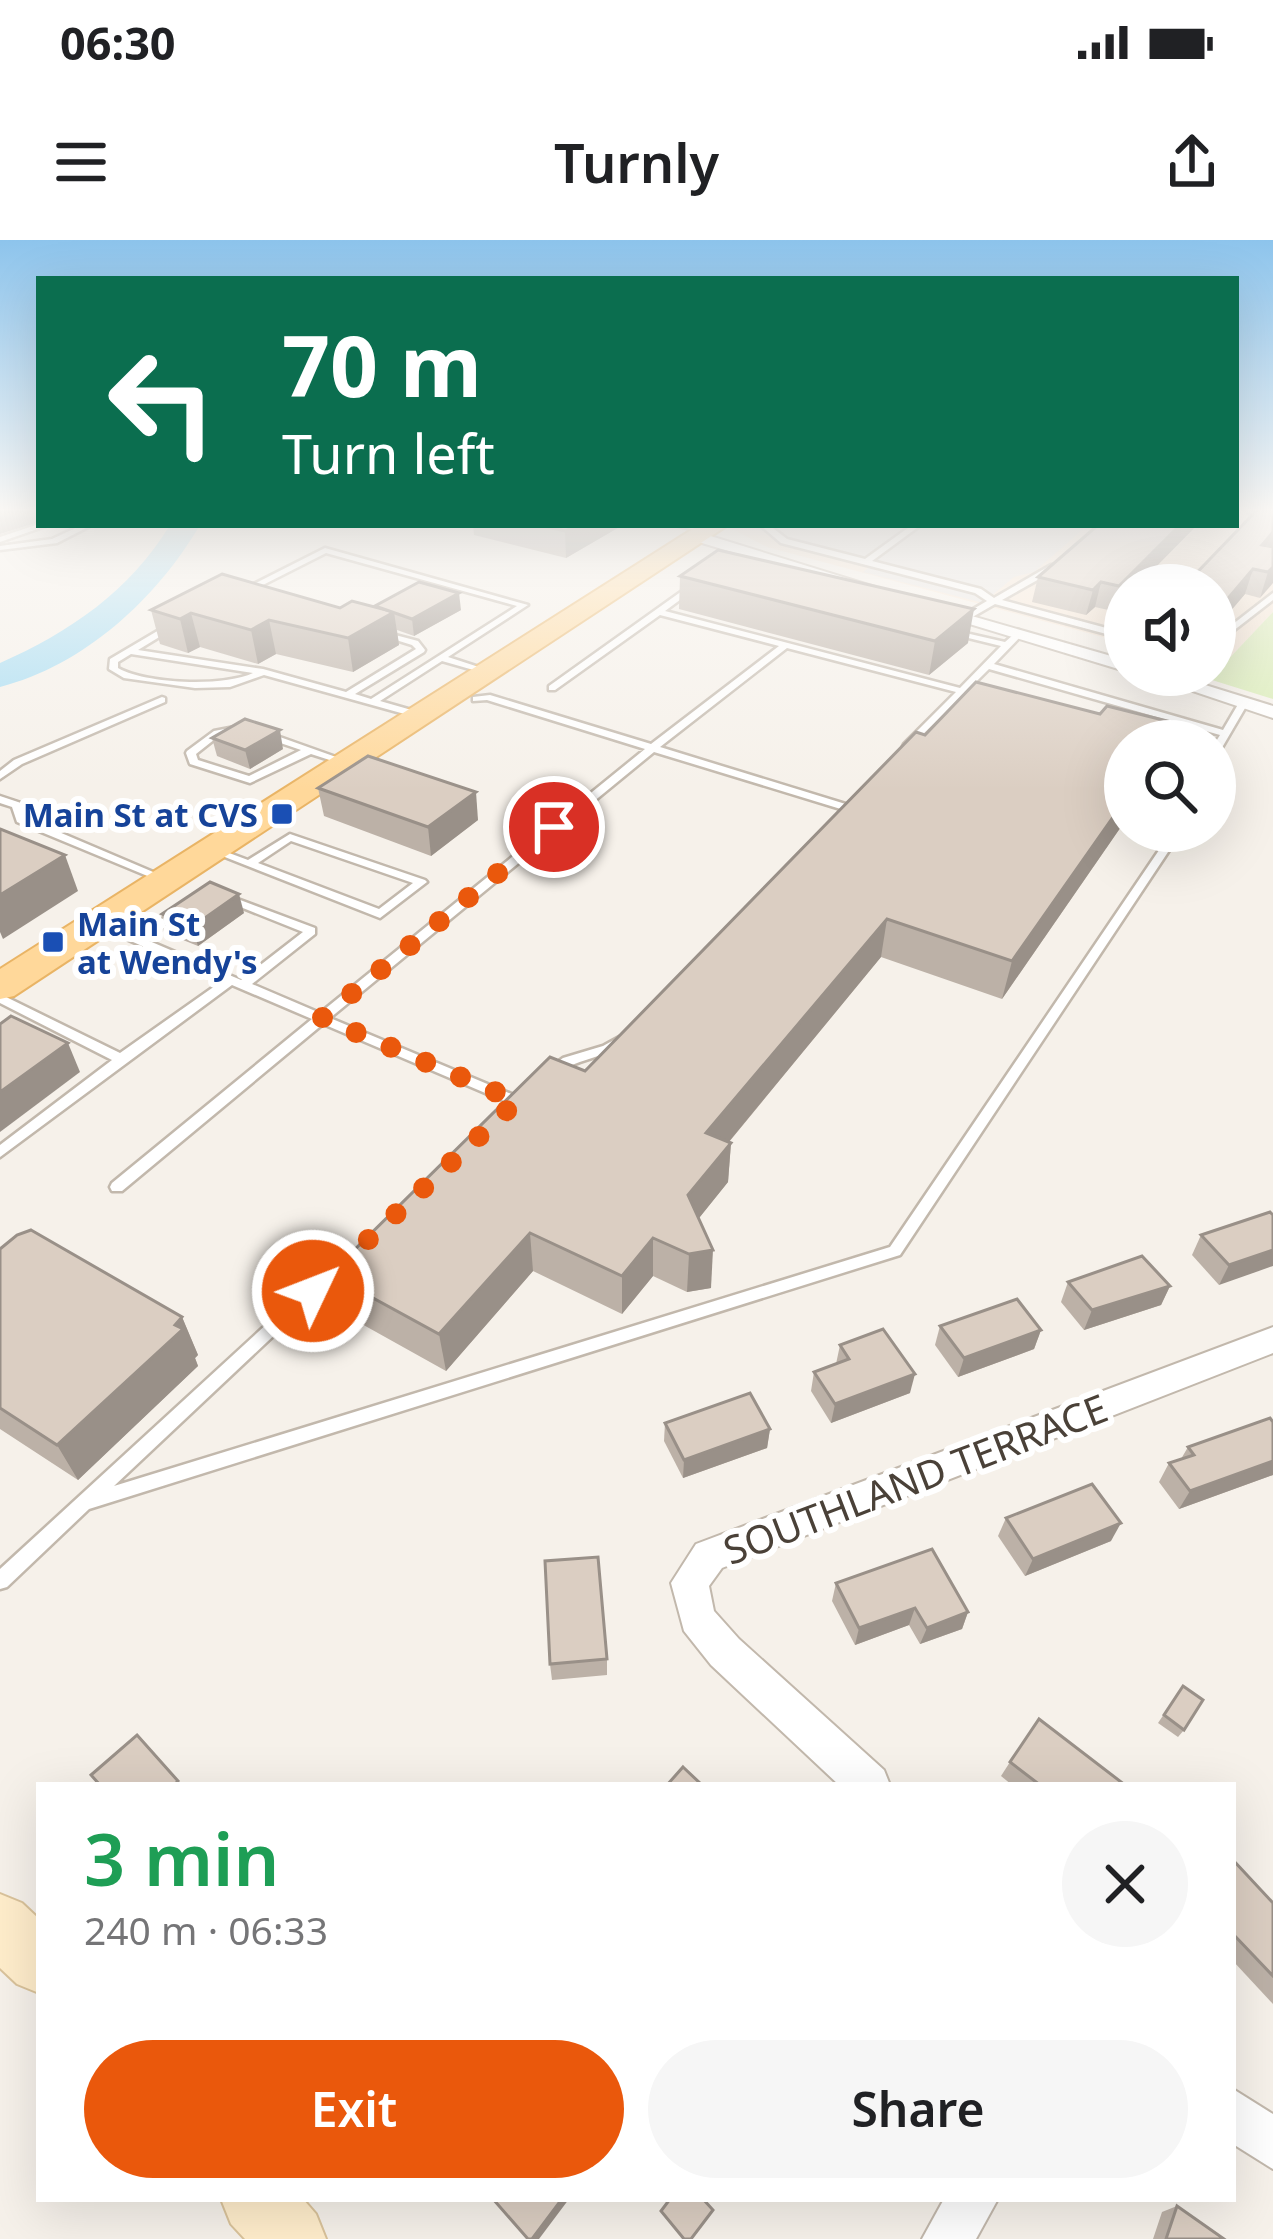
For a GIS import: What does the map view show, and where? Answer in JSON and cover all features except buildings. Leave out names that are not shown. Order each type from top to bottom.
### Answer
[{"type":"main road","points":[[0,987],[98,924],[180,892],[213,850],[419,716],[474,688],[595,603]]},
{"type":"main road","points":[[0,1925],[36,1959]]},
{"type":"main road","points":[[259,2202],[291,2239]]},
{"type":"street","points":[[922,604],[966,617],[1012,639],[1104,661]]},
{"type":"street","points":[[1221,696],[1273,712]]},
{"type":"street","name":"SOUTHLAND TERRACE","points":[[865,1782],[725,1652],[697,1619],[690,1583],[709,1556],[1273,1340]]},
{"type":"street","points":[[1236,2115],[1273,2146]]},
{"type":"street","points":[[947,2239],[971,2202]]},
{"type":"lane","points":[[372,702],[524,605],[518,603]]},
{"type":"lane","points":[[552,688],[670,603]]},
{"type":"lane","points":[[966,617],[986,603]]},
{"type":"lane","points":[[1003,603],[1104,630]]},
{"type":"lane","points":[[1236,626],[1264,603]]},
{"type":"lane","points":[[658,612],[962,691]]},
{"type":"lane","points":[[183,620],[113,661],[114,669],[124,675],[213,687],[247,682],[263,672]]},
{"type":"lane","points":[[937,627],[1012,639]]},
{"type":"lane","points":[[347,695],[421,650],[415,643],[367,628]]},
{"type":"lane","points":[[896,758],[1012,639]]},
{"type":"lane","points":[[117,1187],[786,645]]},
{"type":"lane","points":[[130,651],[263,672],[419,716]]},
{"type":"lane","points":[[442,658],[496,709],[514,709],[854,802],[832,824]]},
{"type":"lane","points":[[987,665],[1179,720]]},
{"type":"lane","points":[[0,776],[18,762],[162,700]]},
{"type":"lane","points":[[1232,720],[1243,703]]},
{"type":"lane","points":[[310,750],[250,780],[194,762],[190,753],[217,734],[238,729],[310,750],[346,762]]},
{"type":"lane","points":[[0,800],[17,805],[21,820],[180,892],[138,941]]},
{"type":"lane","points":[[213,850],[249,864],[380,914],[421,882],[290,837],[249,864]]},
{"type":"lane","points":[[82,1504],[471,1387],[895,1251],[1164,852]]},
{"type":"lane","points":[[0,1152],[121,1059],[311,931],[211,891]]},
{"type":"lane","points":[[98,924],[517,1101]]},
{"type":"lane","points":[[0,998],[121,1059]]},
{"type":"lane","points":[[16,1025],[33,1015]]},
{"type":"lane","points":[[500,1116],[567,1057],[615,1046],[635,1026]]},
{"type":"lane","points":[[0,1581],[355,1251]]},
{"type":"shaded area","points":[[977,603],[1104,603],[1104,637]]},
{"type":"shaded area","points":[[1236,603],[1273,603],[1273,612],[1236,651]]},
{"type":"green space","points":[[1273,612],[1273,699],[1236,687],[1236,651]]},
{"type":"waterway","points":[[0,676],[82,633],[121,603]]},
{"type":"place","name":"Main St at CVS","points":[[282,814]]},
{"type":"place","name":"Main St at Wendy's","points":[[53,942]]},
{"type":"route","points":[[313,1291],[517,1101],[322,1018],[554,827]]}]
